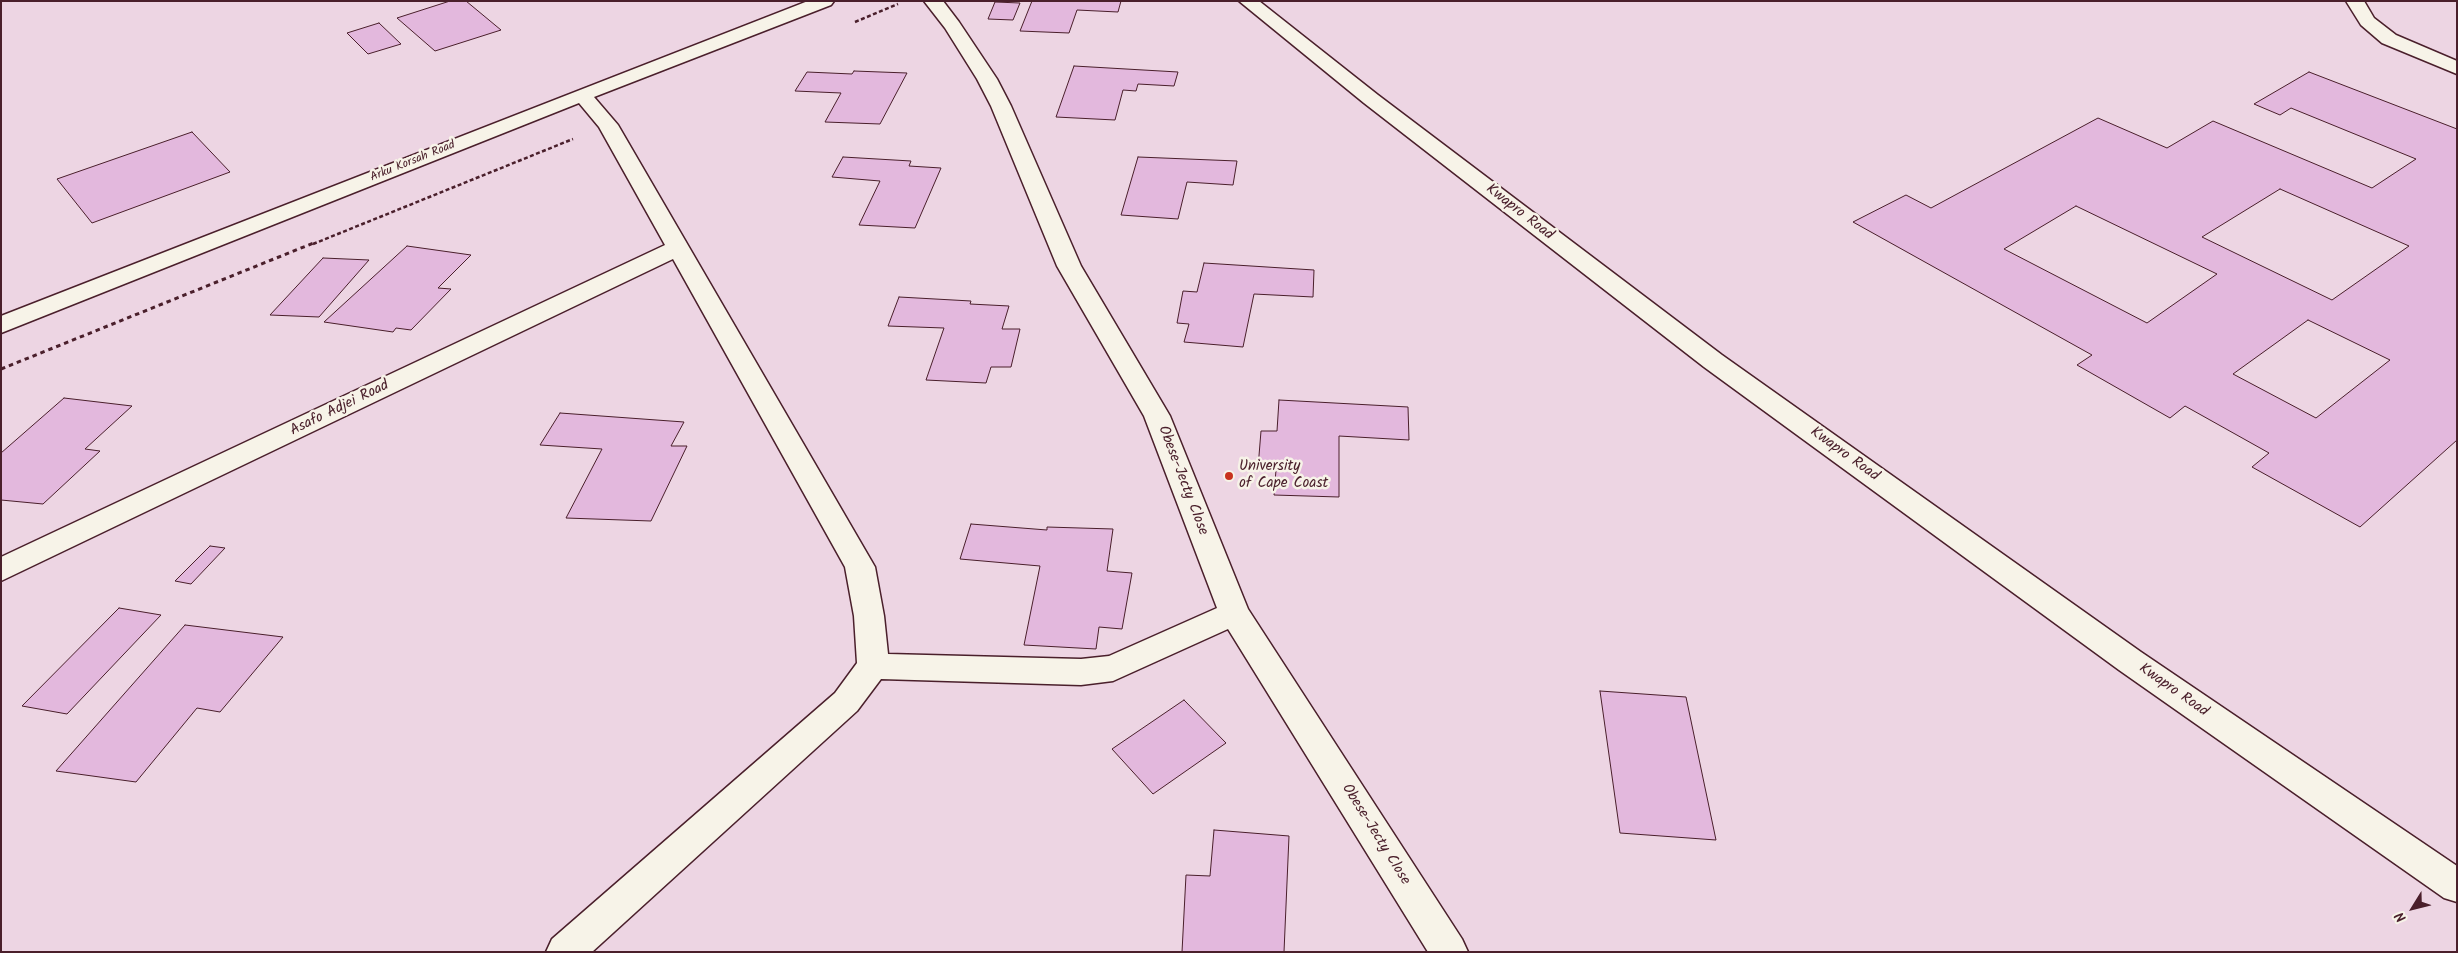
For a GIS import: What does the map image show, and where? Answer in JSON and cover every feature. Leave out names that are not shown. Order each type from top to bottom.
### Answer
[{"type":"street","name":"Arku Korsah Road","points":[[1,326],[582,95],[825,1]]},
{"type":"street","name":"Obese-Jecty Close","points":[[933,1],[953,26],[1002,106],[1068,266],[1156,416],[1234,613],[1449,952]]},
{"type":"street","name":"Kwapro Road","points":[[1248,1],[1371,99],[1713,361],[2130,661],[2457,886]]},
{"type":"street","points":[[2355,1],[2367,21],[2388,39],[2457,68]]},
{"type":"street","points":[[565,952],[846,702],[873,666],[869,616],[860,567],[608,125],[582,95]]},
{"type":"street","name":"Asafo Adjei Road","points":[[4,570],[679,247]]},
{"type":"street","points":[[873,666],[1080,672],[1113,668],[1234,613]]},
{"type":"path","points":[[852,23],[906,1]]},
{"type":"path","points":[[1,370],[608,125]]},
{"type":"shaded area","name":"University of Cape Coast","points":[[1,1],[2457,1],[2457,952],[1,952]]},
{"type":"building","points":[[450,1],[466,1],[501,30],[435,51],[397,18]]},
{"type":"building","points":[[1032,1],[1121,1],[1118,12],[1077,10],[1069,33],[1020,31]]},
{"type":"building","points":[[995,2],[1020,3],[1013,20],[988,19]]},
{"type":"building","points":[[379,23],[401,44],[368,54],[347,33]]},
{"type":"building","points":[[1074,66],[1178,72],[1174,86],[1138,84],[1136,91],[1123,90],[1115,120],[1056,117]]},
{"type":"building","points":[[854,71],[907,73],[880,124],[825,122],[841,93],[795,91],[807,72],[852,74]]},
{"type":"building","points":[[2309,72],[2457,129],[2457,440],[2360,527],[2252,467],[2269,453],[2185,406],[2170,418],[2077,365],[2092,355],[1853,222],[1906,195],[1931,208],[2098,118],[2167,148],[2213,121],[2372,188],[2416,159],[2291,108],[2280,115],[2254,104]],"holes":[[[2280,189],[2409,246],[2332,300],[2202,237]],[[2076,206],[2217,274],[2147,323],[2004,249]],[[2308,320],[2390,360],[2316,418],[2233,374]]]},
{"type":"building","points":[[192,132],[230,172],[92,223],[57,179]]},
{"type":"building","points":[[843,157],[911,161],[909,166],[941,168],[915,228],[859,225],[880,181],[832,177]]},
{"type":"building","points":[[1138,157],[1237,161],[1233,185],[1187,182],[1178,219],[1121,215]]},
{"type":"building","points":[[407,246],[471,255],[438,288],[451,289],[411,330],[396,328],[393,332],[324,322]]},
{"type":"building","points":[[323,258],[369,260],[319,317],[270,315]]},
{"type":"building","points":[[1204,263],[1314,270],[1313,297],[1254,294],[1243,347],[1184,342],[1189,324],[1177,323],[1183,291],[1197,292]]},
{"type":"building","points":[[899,297],[971,301],[970,304],[1009,306],[1002,329],[1020,329],[1011,367],[991,367],[986,383],[926,380],[944,328],[888,326]]},
{"type":"building","points":[[64,398],[132,406],[85,449],[100,451],[43,504],[1,500],[1,453]]},
{"type":"building","points":[[1279,400],[1408,407],[1409,440],[1339,436],[1339,497],[1274,495],[1276,470],[1258,468],[1261,431],[1277,431]]},
{"type":"building","points":[[560,413],[684,422],[671,446],[687,446],[651,521],[566,518],[602,449],[540,445]]},
{"type":"building","points":[[971,524],[1047,530],[1047,527],[1113,529],[1107,571],[1132,573],[1122,629],[1099,627],[1096,649],[1024,645],[1040,566],[960,559]]},
{"type":"building","points":[[210,546],[225,548],[191,584],[175,581]]},
{"type":"building","points":[[119,608],[161,615],[67,714],[22,706]]},
{"type":"building","points":[[185,625],[283,637],[220,712],[197,708],[136,782],[56,771]]},
{"type":"building","points":[[1600,691],[1686,697],[1716,840],[1620,833]]},
{"type":"building","points":[[1184,700],[1226,743],[1153,794],[1112,749]]},
{"type":"building","points":[[1214,830],[1289,836],[1284,952],[1182,952],[1186,875],[1210,876]]},
{"type":"place","name":"University of Cape Coast","points":[[1229,476]]}]
